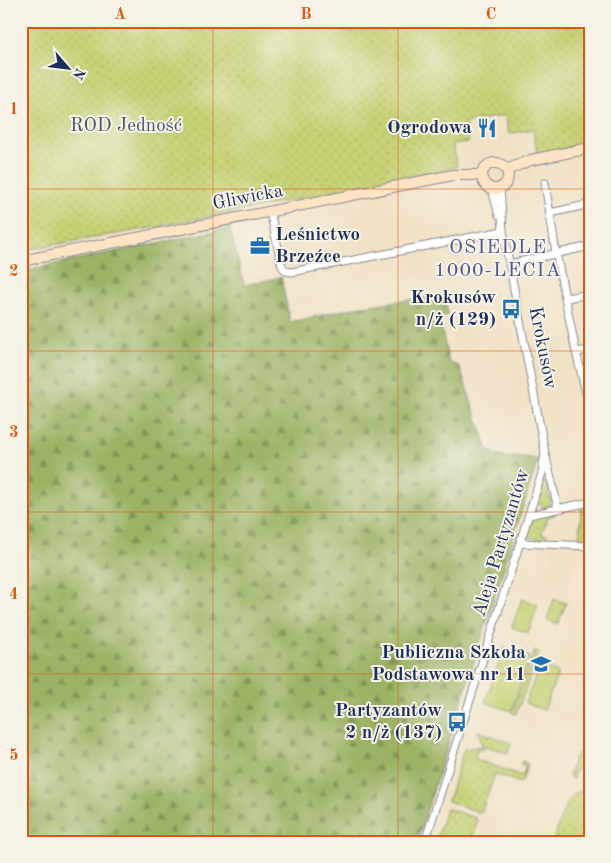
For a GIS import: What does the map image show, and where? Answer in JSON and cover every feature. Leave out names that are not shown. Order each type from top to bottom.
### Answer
[{"type":"main road","points":[[506,170],[531,160],[590,148]]},
{"type":"main road","points":[[493,163],[501,164],[506,170],[507,180],[496,189],[484,184],[482,175],[486,166],[493,163]]},
{"type":"main road","name":"Gliwicka","points":[[21,261],[454,175],[482,175]]},
{"type":"street","points":[[545,183],[556,253],[576,352],[590,407]]},
{"type":"street","name":"Krokusów","points":[[496,189],[502,231],[510,264],[545,453],[558,508]]},
{"type":"street","points":[[550,213],[586,205],[590,207]]},
{"type":"street","points":[[270,211],[282,266],[286,271],[292,272],[502,231]]},
{"type":"street","points":[[510,264],[590,246]]},
{"type":"street","points":[[566,298],[590,294]]},
{"type":"street","points":[[576,352],[590,350]]},
{"type":"street","name":"Aleja Partyzantów","points":[[425,842],[542,473],[545,453]]},
{"type":"street","points":[[529,515],[590,502]]},
{"type":"street","points":[[520,543],[590,546]]},
{"type":"green space","name":"ROD Jedność","points":[[21,21],[590,21],[590,143],[537,154],[533,129],[509,134],[505,115],[465,123],[469,142],[453,145],[457,167],[162,226],[29,249],[21,205]]},
{"type":"green space","points":[[230,228],[244,285],[281,277],[290,322],[362,306],[444,295],[448,315],[439,318],[449,363],[459,366],[487,447],[499,456],[525,457],[538,460],[417,842],[21,842],[21,271]]},
{"type":"green space","points":[[545,476],[551,502],[548,507],[544,508],[538,503]]},
{"type":"green space","points":[[590,508],[590,541],[584,543],[583,539],[579,539],[581,509]]},
{"type":"green space","points":[[554,512],[555,515],[549,516],[541,534],[547,535],[546,539],[536,539],[529,536],[529,529],[534,519]]},
{"type":"green space","points":[[522,599],[538,605],[528,633],[512,627]]},
{"type":"green space","points":[[554,599],[566,603],[558,624],[547,620]]},
{"type":"green space","points":[[504,648],[530,657],[511,711],[485,702]]},
{"type":"green space","points":[[535,651],[539,653],[516,714],[512,713]]},
{"type":"green space","points":[[540,666],[558,673],[544,710],[525,703]]},
{"type":"green space","points":[[478,731],[511,743],[508,753],[482,745]]},
{"type":"green space","points":[[588,738],[590,738],[590,747],[582,767],[574,772],[573,779],[569,776],[574,759]]},
{"type":"green space","points":[[481,746],[484,748],[483,750],[477,749],[475,759],[522,776],[526,766],[521,764],[522,761],[528,764],[520,783],[495,774],[481,813],[448,801],[464,749]]},
{"type":"green space","points":[[590,755],[590,801],[584,842],[553,842],[567,804],[571,798],[583,790],[588,773],[585,767]]},
{"type":"green space","points":[[446,808],[476,818],[477,823],[471,842],[436,842]]},
{"type":"place","name":"Ogrodowa","points":[[487,128]]},
{"type":"place","name":"Leśnictwo Brzeźce","points":[[260,246]]},
{"type":"place","name":"Krokusów n/ż (129)","points":[[511,309]]},
{"type":"place","name":"Publiczna Szkoła Podstawowa nr 11","points":[[541,664]]},
{"type":"place","name":"Partyzantów 2 n/ż (137)","points":[[457,722]]},
{"type":"district","name":"OSIEDLE 1000-LECIA","points":[[498,260]]}]
